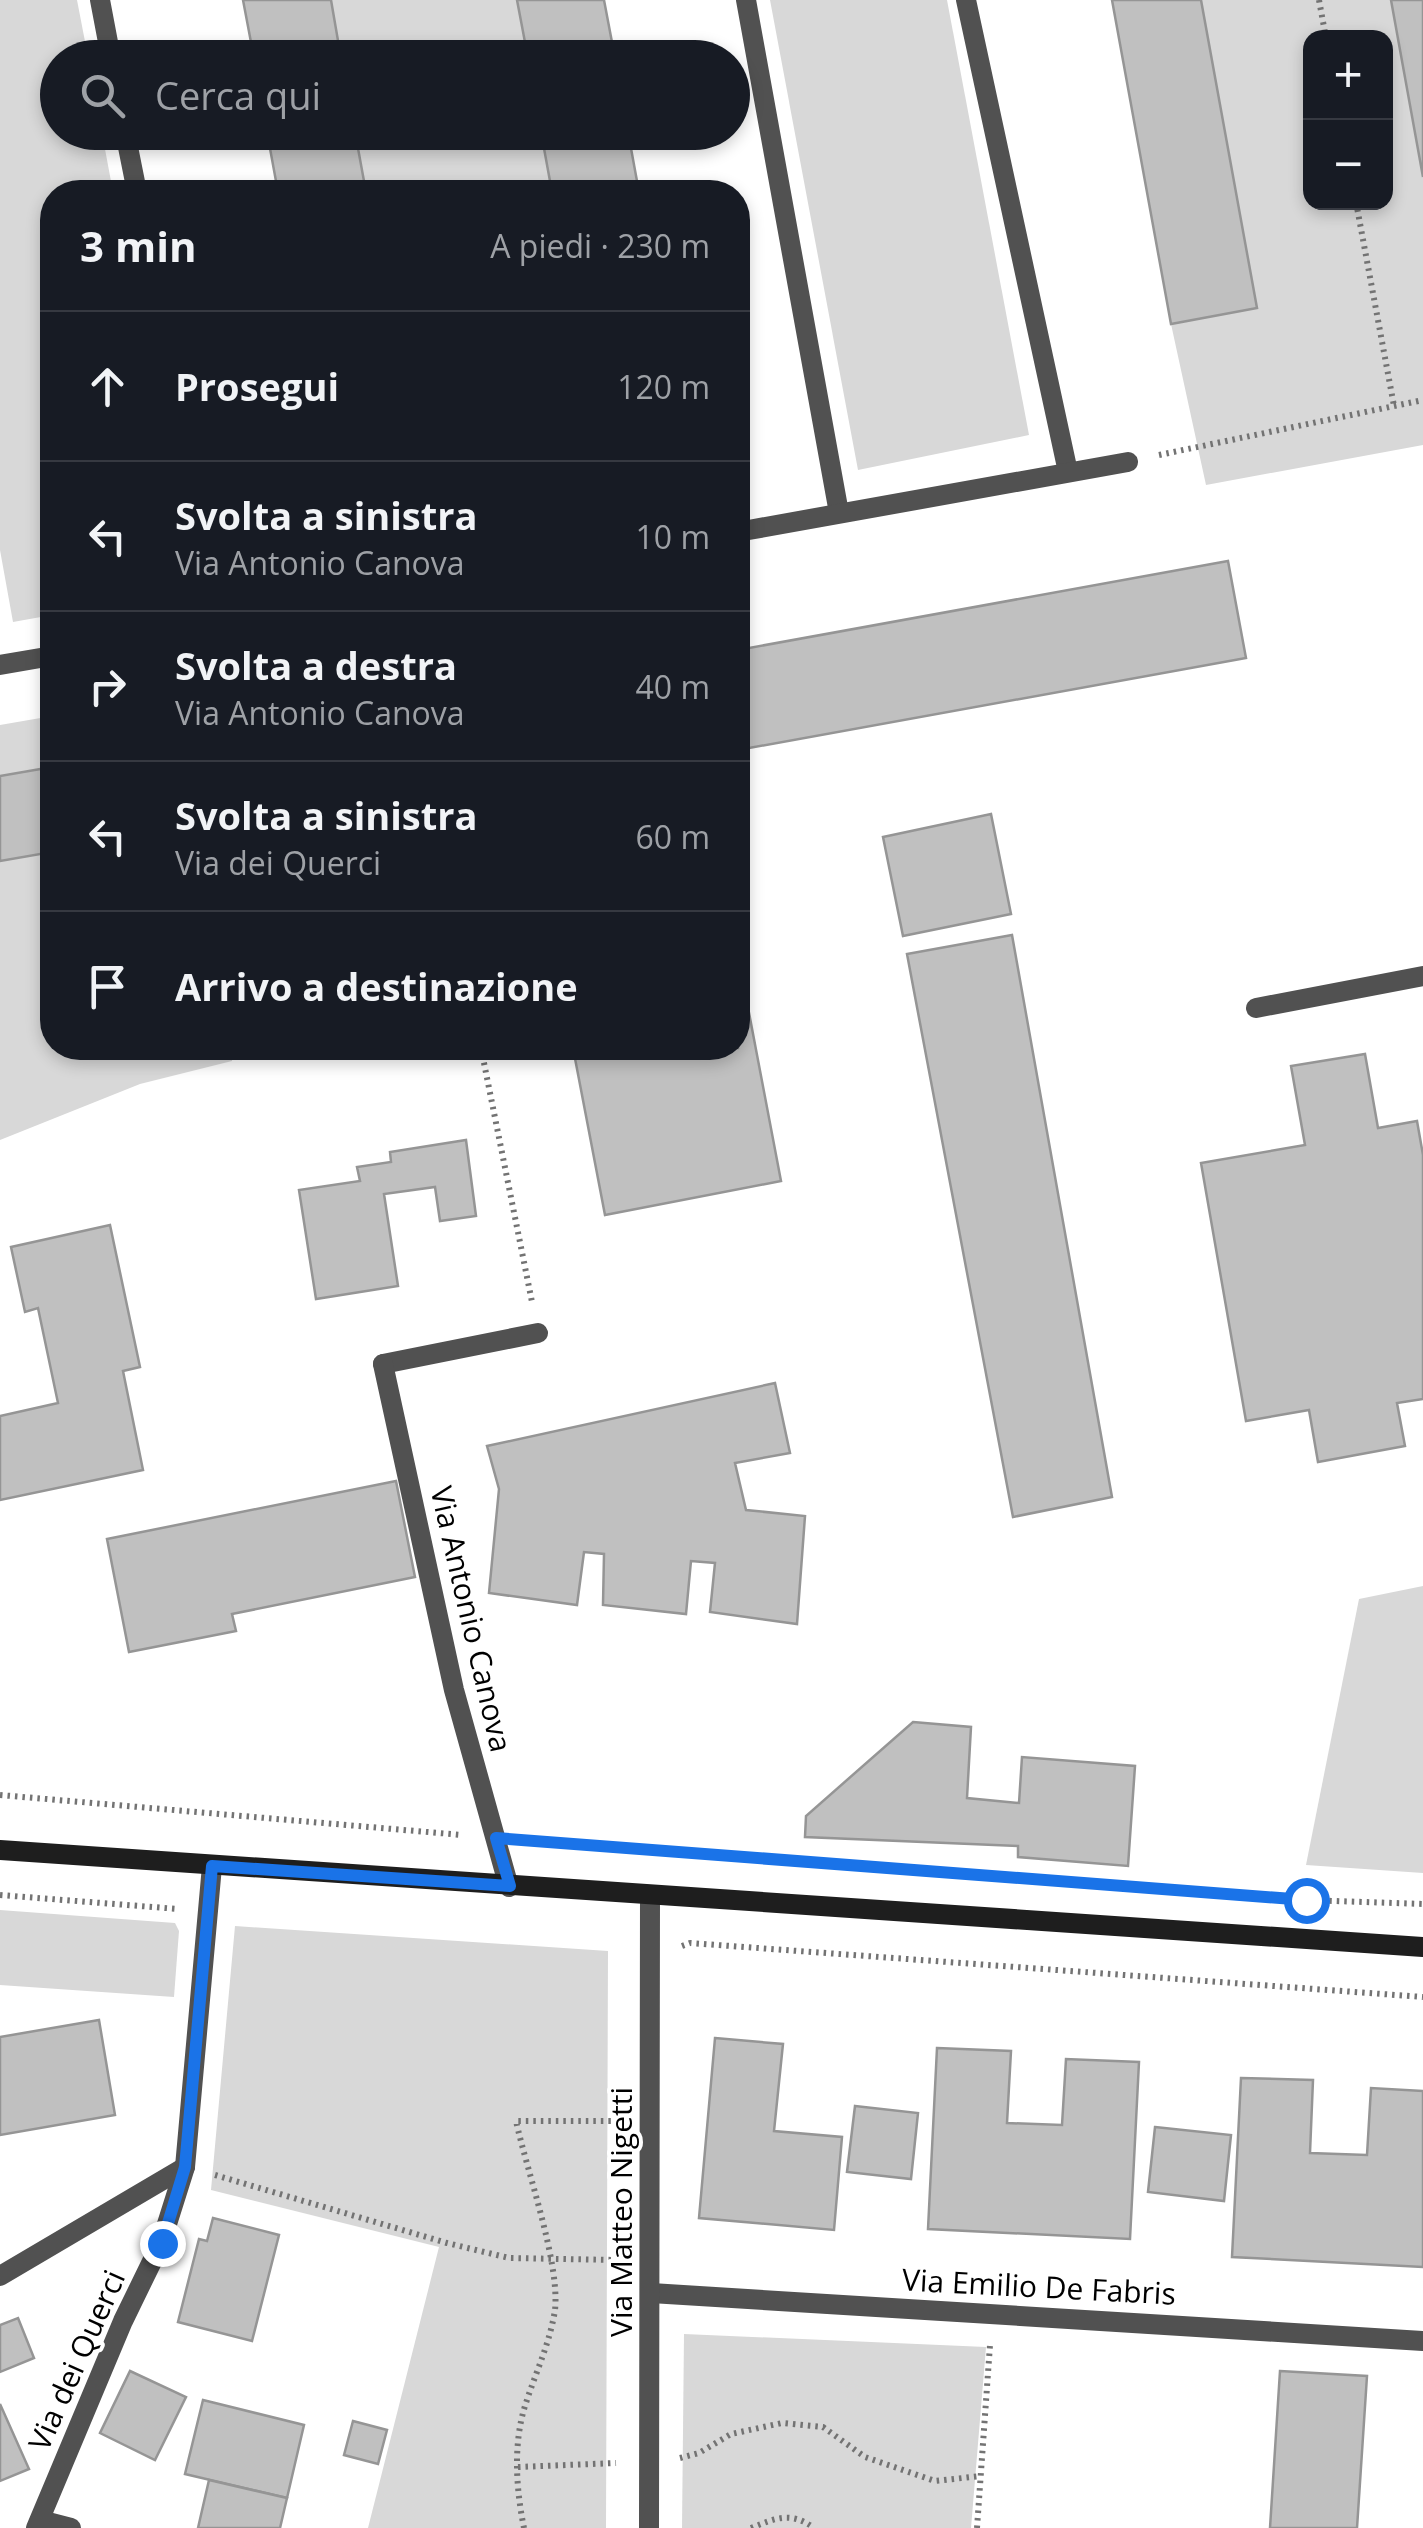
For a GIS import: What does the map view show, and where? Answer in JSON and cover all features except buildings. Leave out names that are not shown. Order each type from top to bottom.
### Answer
[{"type":"street","points":[[100,0],[108,40]]},
{"type":"street","points":[[746,0],[839,514]]},
{"type":"street","points":[[966,0],[1068,472]]},
{"type":"street","points":[[129,150],[135,180]]},
{"type":"street","points":[[750,530],[1128,462]]},
{"type":"street","points":[[0,665],[40,658]]},
{"type":"street","points":[[1256,1008],[1423,976]]},
{"type":"street","name":"Via Antonio Canova","points":[[510,1886],[454,1690],[383,1364],[538,1333]]},
{"type":"street","points":[[0,1850],[1423,1947]]},
{"type":"street","name":"Via dei Querci","points":[[71,2528],[38,2524],[124,2321],[162,2243],[185,2167],[212,1866]]},
{"type":"street","name":"Via Matteo Nigetti","points":[[649,2528],[650,1896]]},
{"type":"street","name":"Via dei Querci","points":[[0,2276],[185,2167]]},
{"type":"street","name":"Via Emilio De Fabris","points":[[651,2293],[1423,2341]]},
{"type":"path","points":[[1319,0],[1325,30]]},
{"type":"path","points":[[1357,210],[1394,406]]},
{"type":"path","points":[[1128,462],[1423,400]]},
{"type":"path","points":[[482,1060],[538,1333]]},
{"type":"path","points":[[0,1795],[1286,1899],[1423,1904]]},
{"type":"path","points":[[0,1894],[194,1911]]},
{"type":"path","points":[[679,1950],[690,1943],[1423,1998]]},
{"type":"path","points":[[524,2528],[518,2467],[524,2408],[554,2312],[550,2259],[516,2122],[617,2121]]},
{"type":"path","points":[[185,2167],[509,2258],[617,2260]]},
{"type":"path","points":[[977,2528],[991,2329]]},
{"type":"path","points":[[674,2460],[698,2453],[731,2434],[782,2423],[823,2427],[865,2458],[936,2481],[981,2476]]},
{"type":"path","points":[[518,2467],[616,2463]]},
{"type":"path","points":[[751,2528],[794,2516],[814,2528]]},
{"type":"shaded area","points":[[0,0],[77,0],[85,40],[40,40],[40,150],[105,150],[111,180],[40,180],[40,617],[13,622],[0,550]]},
{"type":"shaded area","points":[[331,0],[517,0],[525,40],[338,40]]},
{"type":"shaded area","points":[[770,0],[947,0],[1029,435],[858,470]]},
{"type":"shaded area","points":[[1201,0],[1391,0],[1423,177],[1423,445],[1206,485],[1171,324],[1257,307]]},
{"type":"shaded area","points":[[358,150],[544,150],[550,180],[364,180]]},
{"type":"shaded area","points":[[40,718],[40,769],[0,776],[0,725]]},
{"type":"shaded area","points":[[40,854],[40,1060],[232,1061],[140,1084],[0,1140],[0,861]]},
{"type":"shaded area","points":[[1423,1586],[1423,1873],[1306,1865],[1359,1599]]},
{"type":"shaded area","points":[[0,1910],[175,1923],[179,1931],[174,1997],[0,1985]]},
{"type":"shaded area","points":[[235,1926],[608,1951],[606,2528],[368,2528],[439,2247],[211,2190]]},
{"type":"shaded area","points":[[684,2334],[986,2347],[971,2528],[682,2528]]},
{"type":"route","points":[[162,2243],[185,2167],[212,1866],[510,1886],[496,1838],[1306,1900]]}]
